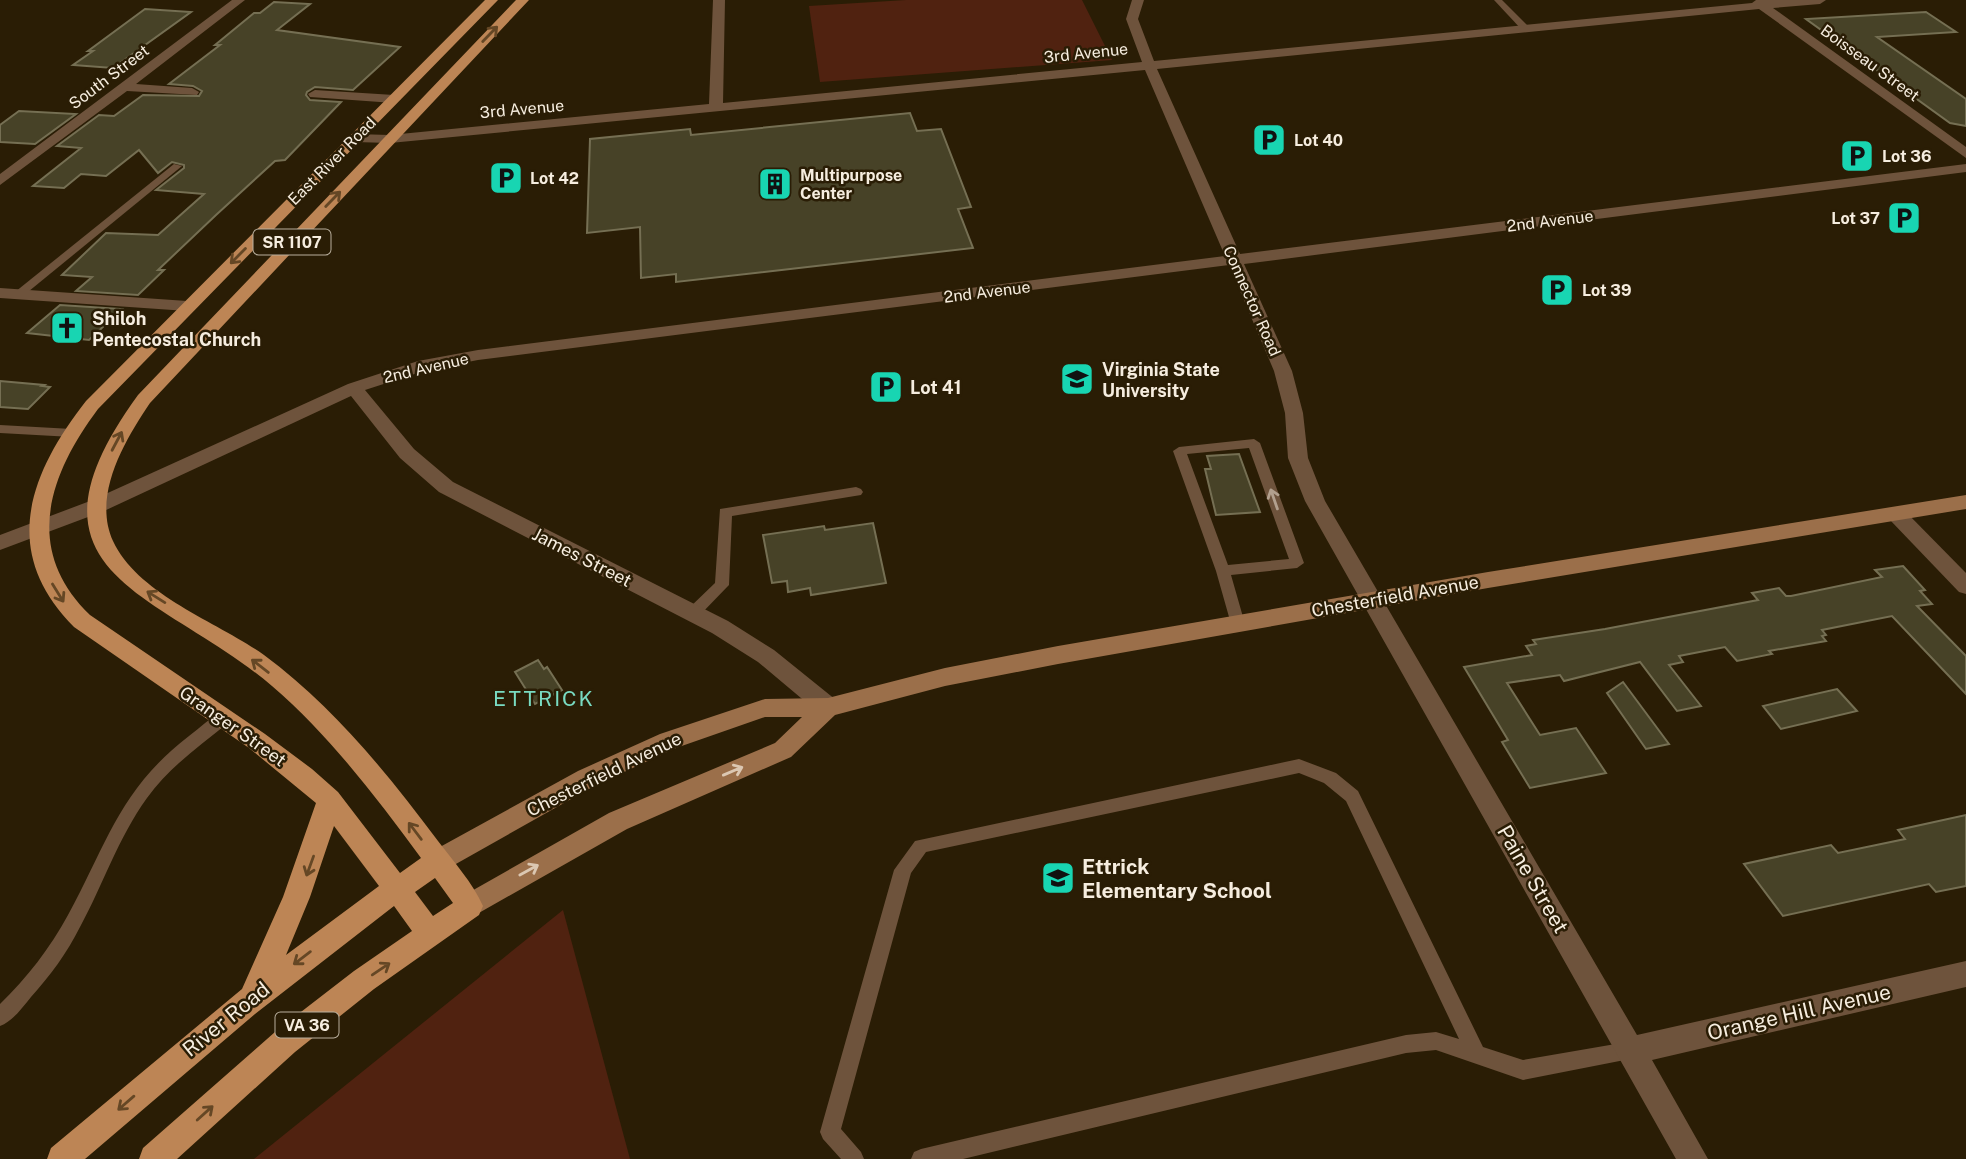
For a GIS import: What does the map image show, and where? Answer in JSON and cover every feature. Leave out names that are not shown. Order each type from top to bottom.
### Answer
[{"type":"main road","name":"East River Road","points":[[39,528],[49,477],[72,433],[110,385],[492,0]]},
{"type":"main road","name":"East River Road","points":[[97,506],[111,452],[127,422],[144,400],[523,0]]},
{"type":"main road","name":"Chesterfield Avenue","points":[[396,889],[438,861],[587,778],[668,741],[765,708],[828,707],[946,677],[1238,624],[1966,502]]},
{"type":"main road","name":"SR 1107","points":[[97,506],[97,522],[102,539],[117,565],[141,587],[240,650],[303,701],[363,766],[470,906]]},
{"type":"main road","name":"Granger Street","points":[[39,528],[47,573],[59,597],[82,621],[280,758],[329,800],[431,934]]},
{"type":"main road","name":"Chesterfield Avenue","points":[[470,906],[618,821],[783,750],[828,707]]},
{"type":"main road","points":[[253,996],[311,864],[329,800]]},
{"type":"main road","name":"River Road","points":[[62,1159],[253,996],[396,889]]},
{"type":"main road","name":"VA 36","points":[[154,1159],[285,1042],[364,980],[470,906]]},
{"type":"street","name":"South Street","points":[[0,181],[239,0]]},
{"type":"street","points":[[716,108],[719,0]]},
{"type":"street","name":"Connector Road","points":[[1138,0],[1132,19],[1149,65],[1290,392],[1298,458],[1305,478],[1371,601]]},
{"type":"street","name":"3rd Avenue","points":[[355,138],[390,139],[1758,3],[1820,0]]},
{"type":"street","name":"Boisseau Street","points":[[1758,3],[1966,154]]},
{"type":"street","points":[[124,87],[192,92]]},
{"type":"street","points":[[315,94],[394,100]]},
{"type":"street","name":"2nd Avenue","points":[[39,528],[97,506],[354,388],[398,372],[478,355],[1966,168]]},
{"type":"street","points":[[0,293],[187,306]]},
{"type":"street","name":"James Street","points":[[354,388],[424,473],[446,487],[693,613],[766,656],[828,707]]},
{"type":"street","points":[[1897,515],[1966,586]]},
{"type":"street","points":[[0,543],[39,528]]},
{"type":"street","name":"Paine Street","points":[[1371,601],[1633,1050],[1693,1159]]},
{"type":"street","name":"Orange Hill Avenue","points":[[1633,1050],[1966,974]]},
{"type":"lane","points":[[1498,0],[1525,28]]},
{"type":"lane","points":[[19,294],[177,166]]},
{"type":"lane","points":[[0,429],[72,433]]},
{"type":"lane","points":[[1223,571],[1297,563],[1254,443],[1179,451],[1223,571],[1238,624]]},
{"type":"lane","points":[[693,613],[722,585],[725,512],[856,492]]},
{"type":"lane","points":[[0,1017],[25,993],[49,962],[74,922],[141,792],[176,755],[224,718]]},
{"type":"lane","points":[[854,1159],[830,1132],[903,870],[921,846],[1299,766],[1330,778],[1352,796],[1476,1054]]},
{"type":"lane","points":[[921,1159],[1406,1044],[1436,1041],[1522,1070],[1633,1050]]},
{"type":"shaded area","points":[[906,0],[1082,0],[1112,60],[820,82],[809,6]]},
{"type":"shaded area","points":[[563,910],[630,1159],[254,1159]]},
{"type":"building","points":[[274,2],[310,4],[277,30],[400,47],[353,90],[315,87],[307,92],[310,100],[341,102],[285,160],[275,161],[158,270],[164,270],[138,295],[76,291],[92,277],[62,275],[106,233],[158,235],[204,194],[156,190],[184,168],[184,165],[172,162],[158,173],[139,150],[106,176],[81,174],[64,188],[33,186],[81,148],[57,146],[99,115],[114,116],[143,95],[199,96],[202,91],[193,86],[169,84],[220,45],[215,45],[254,13],[260,13]]},
{"type":"building","points":[[145,9],[191,12],[113,68],[73,65],[93,51],[88,51]]},
{"type":"building","points":[[1926,12],[1956,32],[1877,37],[1966,99],[1966,126],[1950,123],[1806,19]]},
{"type":"building","points":[[19,111],[76,114],[35,144],[0,142],[0,125]]},
{"type":"building","name":"Multipurpose Center","points":[[910,113],[917,131],[941,129],[971,207],[958,209],[973,248],[676,282],[676,274],[641,278],[640,227],[587,233],[590,139],[690,129],[691,135]]},
{"type":"building","name":"Shiloh Pentecostal Church","points":[[60,305],[122,309],[89,340],[27,333]]},
{"type":"building","points":[[0,381],[50,387],[28,409],[0,407]]},
{"type":"building","points":[[1239,454],[1260,512],[1216,515],[1205,469],[1211,469],[1207,456]]},
{"type":"building","points":[[873,523],[886,583],[811,595],[810,588],[788,592],[787,581],[772,583],[763,535],[824,526],[825,530]]},
{"type":"building","points":[[1903,566],[1925,590],[1920,591],[1932,604],[1917,606],[1966,656],[1966,694],[1892,616],[1822,630],[1826,641],[1769,651],[1772,654],[1737,661],[1725,647],[1679,656],[1683,662],[1669,665],[1701,706],[1677,711],[1640,662],[1564,681],[1560,675],[1507,683],[1540,735],[1576,728],[1606,773],[1530,788],[1502,742],[1508,740],[1464,667],[1532,655],[1526,646],[1536,644],[1533,640],[1758,600],[1752,593],[1779,588],[1786,596],[1791,596],[1882,577],[1875,570]]},
{"type":"building","points":[[538,660],[544,669],[547,667],[562,690],[535,704],[515,672]]},
{"type":"building","points":[[1623,682],[1669,744],[1646,749],[1607,693]]},
{"type":"building","points":[[1837,689],[1857,711],[1781,729],[1763,706]]},
{"type":"building","points":[[1966,815],[1966,886],[1936,892],[1929,884],[1783,916],[1744,864],[1831,845],[1838,853],[1905,839],[1898,830]]},
{"type":"place","name":"Lot 40","points":[[1269,140]]},
{"type":"place","name":"Lot 36","points":[[1857,156]]},
{"type":"place","name":"Lot 42","points":[[506,178]]},
{"type":"place","name":"Multipurpose Center","points":[[775,184]]},
{"type":"place","name":"Lot 37","points":[[1904,218]]},
{"type":"place","name":"Lot 39","points":[[1557,290]]},
{"type":"place","name":"Shiloh Pentecostal Church","points":[[67,328]]},
{"type":"place","name":"Virginia State University","points":[[1077,379]]},
{"type":"place","name":"Lot 41","points":[[886,387]]},
{"type":"place","name":"Ettrick Elementary School","points":[[1058,878]]},
{"type":"district","name":"ETTRICK","points":[[544,698]]}]
